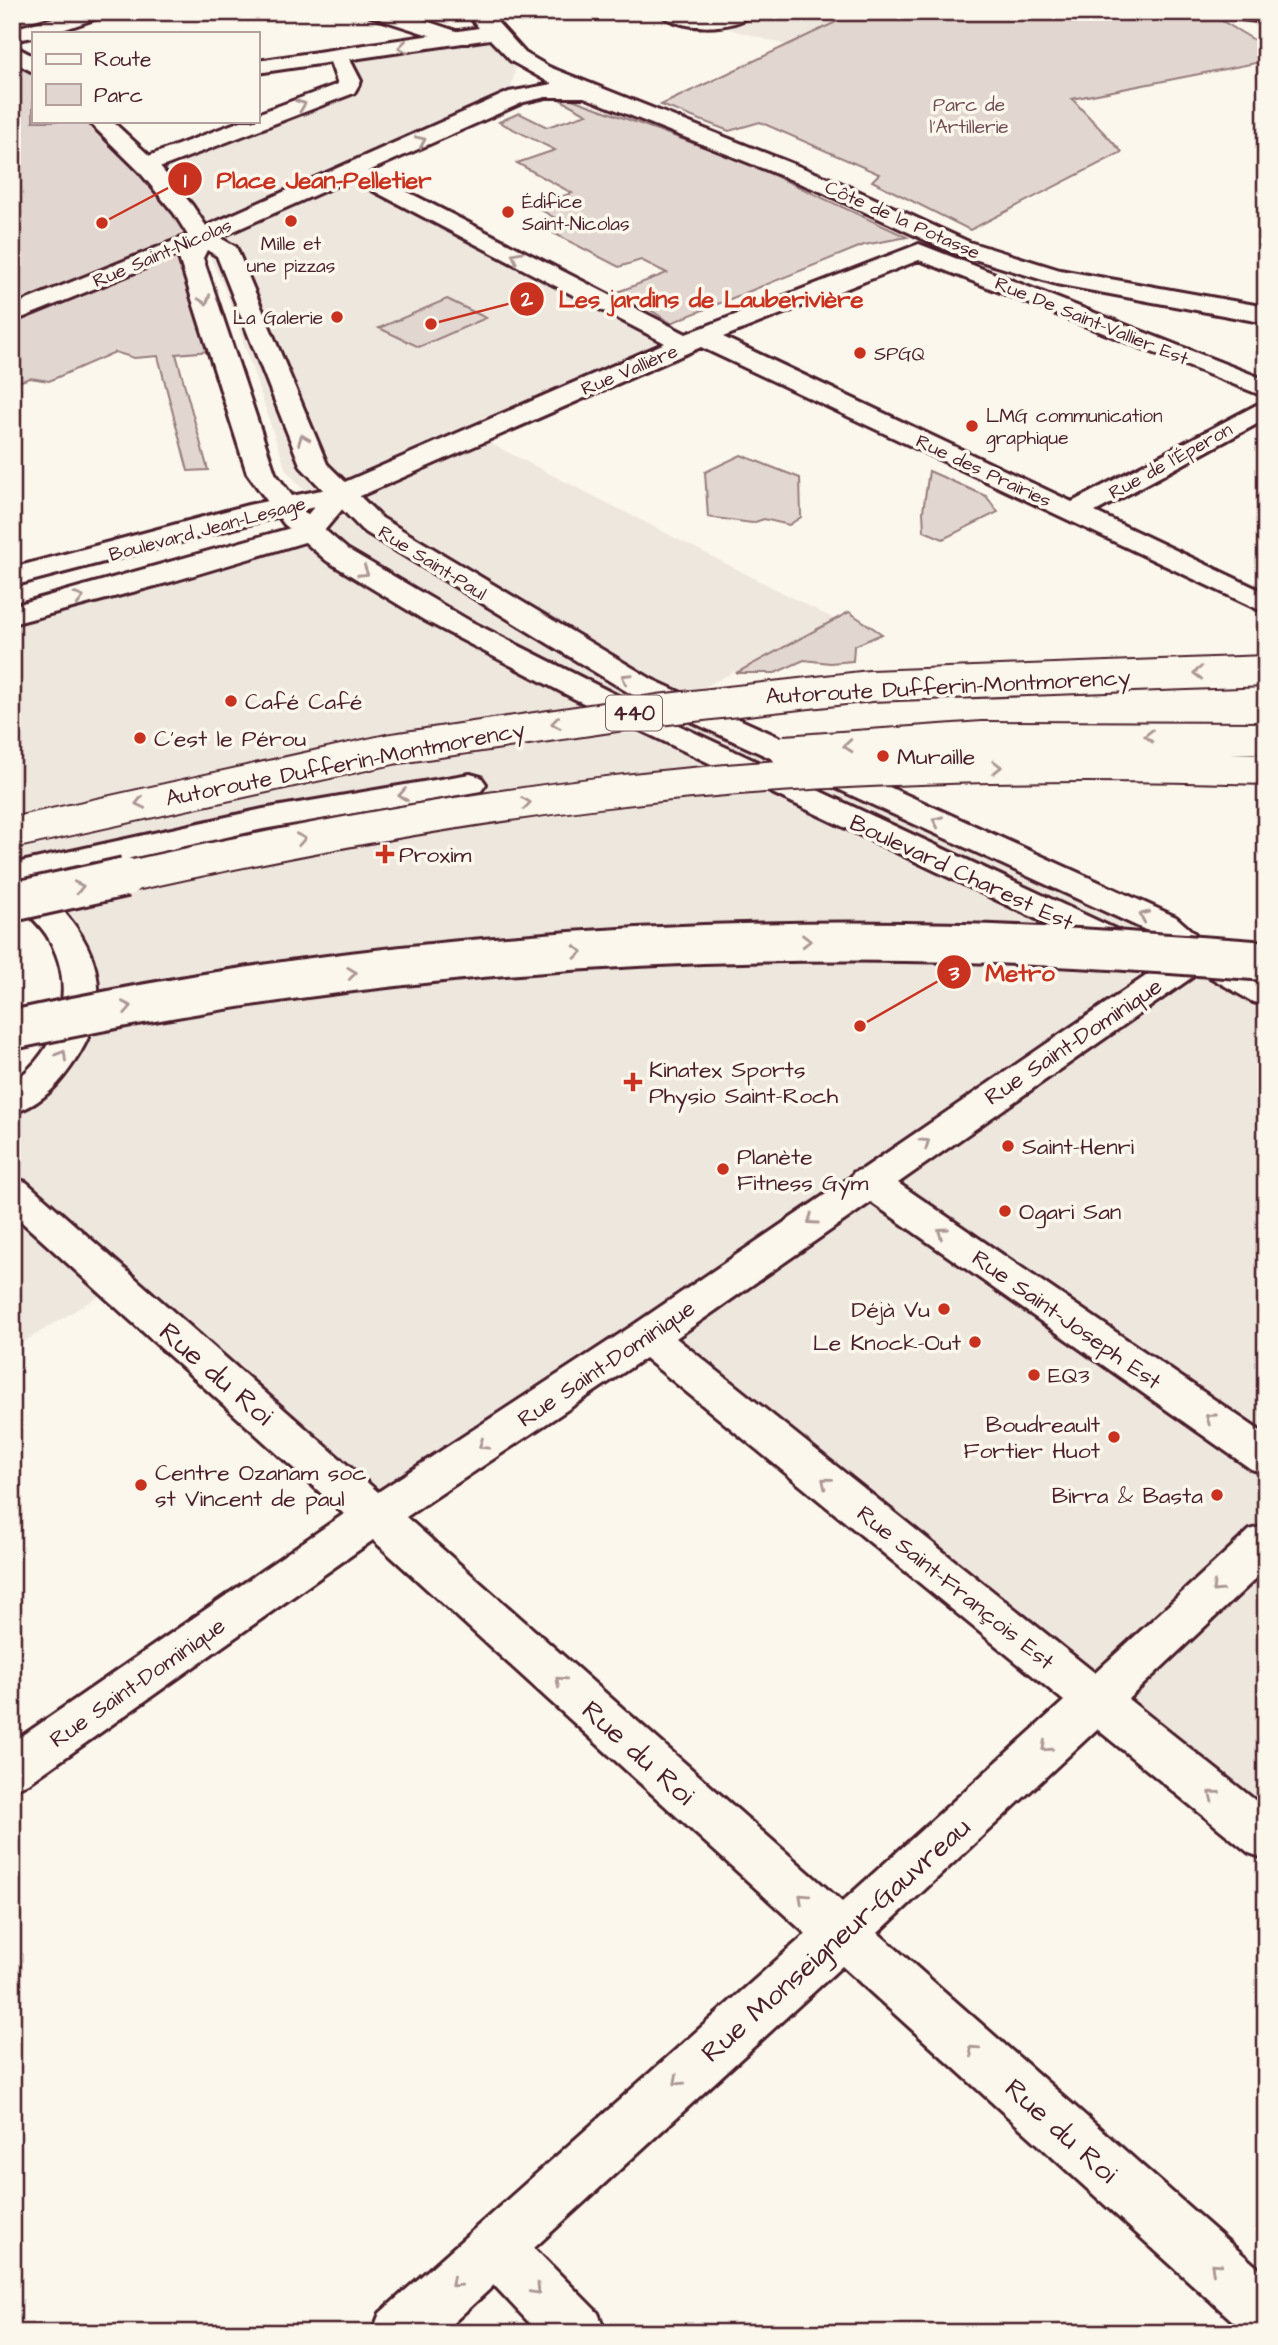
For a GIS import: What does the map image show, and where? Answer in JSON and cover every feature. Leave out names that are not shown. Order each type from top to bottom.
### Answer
[{"type":"main road","points":[[12,36],[57,26],[96,12]]},
{"type":"main road","points":[[377,12],[461,39]]},
{"type":"main road","points":[[476,12],[518,57],[508,101]]},
{"type":"main road","points":[[669,12],[707,23],[728,19],[743,12]]},
{"type":"main road","points":[[1231,12],[1264,20]]},
{"type":"main road","points":[[259,67],[494,32]]},
{"type":"main road","points":[[12,51],[32,65]]},
{"type":"main road","points":[[259,121],[346,88],[350,82],[339,56]]},
{"type":"main road","name":"Côte de la Potasse","points":[[518,57],[541,72],[592,94],[745,151],[960,247],[1056,277],[1266,315]]},
{"type":"main road","name":"Côte de la Potasse","points":[[508,101],[546,90],[592,94]]},
{"type":"main road","name":"Rue Saint-Nicolas","points":[[12,315],[201,237],[508,101]]},
{"type":"main road","name":"Rue Saint-Paul","points":[[100,122],[146,165],[184,210],[201,237],[227,253],[319,473],[372,524],[642,687],[798,758]]},
{"type":"main road","points":[[146,165],[258,122]]},
{"type":"main road","name":"Rue des Prairies","points":[[353,171],[693,341],[1074,512],[1266,604]]},
{"type":"main road","name":"Rue Saint-Paul","points":[[201,237],[191,258],[261,473],[280,503],[308,532],[388,587],[559,679],[732,764]]},
{"type":"main road","name":"Rue Vallière","points":[[341,494],[693,341],[919,251]]},
{"type":"main road","name":"Rue De Saint-Vallier Est","points":[[919,251],[1266,389]]},
{"type":"main road","name":"Rue de l'Éperon","points":[[1074,512],[1266,408]]},
{"type":"main road","name":"Boulevard Jean-Lesage","points":[[12,577],[111,554],[280,503],[341,494]]},
{"type":"main road","name":"Boulevard Jean-Lesage","points":[[12,615],[177,571],[308,532],[341,494]]},
{"type":"main road","points":[[559,679],[596,660]]},
{"type":"main road","name":"Autoroute Dufferin-Montmorency","points":[[12,833],[392,749],[658,710],[871,686],[1266,671]]},
{"type":"main road","points":[[12,1101],[53,1070],[71,1040],[84,1001],[80,971],[62,933],[12,876],[326,807],[471,784],[627,764],[970,738],[1266,738]]},
{"type":"main road","name":"Boulevard Charest Est","points":[[798,758],[1164,925],[1199,956],[1266,994]]},
{"type":"main road","name":"Boulevard Charest Est","points":[[732,764],[1120,945],[1199,956]]},
{"type":"main road","points":[[12,902],[379,825],[622,790],[922,768],[1118,765],[1266,769]]},
{"type":"main road","points":[[12,1030],[270,983],[392,969],[643,947],[805,941],[971,943],[1266,961]]},
{"type":"main road","name":"Rue Saint-Dominique","points":[[12,1769],[375,1516],[647,1337],[868,1181],[1199,956]]},
{"type":"main road","name":"Rue Saint-Joseph Est","points":[[868,1181],[1266,1457]]},
{"type":"main road","name":"Rue du Roi","points":[[12,1191],[1266,2313]]},
{"type":"main road","name":"Rue Saint-François Est","points":[[647,1337],[1266,1838]]},
{"type":"main road","name":"Rue Monseigneur-Gauvreau","points":[[400,2333],[1097,1701],[1266,1542]]},
{"type":"main road","points":[[495,2247],[578,2333]]},
{"type":"shaded area","points":[[669,12],[835,12],[833,14],[855,19],[800,49]]},
{"type":"shaded area","points":[[494,32],[518,57],[508,101],[354,171],[685,344],[476,436],[836,620],[659,710],[1199,956],[1266,994],[1266,1838],[647,1337],[375,1516],[117,1285],[12,1349],[12,1101],[53,1070],[80,971],[12,879],[12,615],[308,532],[332,522],[286,470],[228,297],[201,237],[146,165],[346,88],[339,56]]},
{"type":"green space","name":"Parc de l'Artillerie","points":[[857,12],[1207,12],[1266,47],[1266,61],[1072,99],[1122,152],[970,230],[872,181],[879,174],[760,122],[729,131],[661,105]]},
{"type":"green space","points":[[12,50],[32,65],[32,122],[100,122],[146,165],[199,236],[191,258],[222,350],[176,354],[208,470],[188,471],[158,356],[134,358],[115,352],[49,381],[30,378],[12,384]]},
{"type":"green space","points":[[569,98],[745,162],[907,237],[864,245],[671,323],[620,291],[667,273],[641,260],[619,267],[538,225],[555,218],[534,206],[572,193],[517,163],[555,150],[499,122],[519,113],[547,127],[587,114],[561,100]]},
{"type":"green space","points":[[447,299],[486,318],[419,347],[379,328]]},
{"type":"green space","points":[[741,455],[800,478],[801,517],[789,525],[764,519],[752,523],[708,517],[705,472]]},
{"type":"green space","points":[[929,471],[986,496],[998,512],[943,539],[924,531],[923,511]]},
{"type":"green space","points":[[849,612],[882,634],[854,646],[853,661],[830,663],[804,660],[775,673],[736,673]]},
{"type":"place","name":"Édifice Saint-Nicolas","points":[[508,212]]},
{"type":"place","name":"Mille et une pizzas","points":[[291,221]]},
{"type":"place","name":"Place Jean-Pelletier","points":[[102,223]]},
{"type":"place","name":"La Galerie","points":[[337,317]]},
{"type":"place","name":"Les jardins de Lauberivière","points":[[431,324]]},
{"type":"place","name":"SPGQ","points":[[860,353]]},
{"type":"place","name":"LMG communication graphique","points":[[972,426]]},
{"type":"place","name":"Café Café","points":[[231,701]]},
{"type":"place","name":"C'est le Pérou","points":[[140,738]]},
{"type":"place","name":"Muraille","points":[[883,756]]},
{"type":"place","name":"Proxim","points":[[385,854]]},
{"type":"place","name":"Metro","points":[[860,1026]]},
{"type":"place","name":"Kinatex Sports Physio Saint-Roch","points":[[633,1082]]},
{"type":"place","name":"Saint-Henri","points":[[1008,1146]]},
{"type":"place","name":"Planète Fitness Gym","points":[[723,1169]]},
{"type":"place","name":"Ogari San","points":[[1005,1211]]},
{"type":"place","name":"Déjà Vu","points":[[944,1309]]},
{"type":"place","name":"Le Knock-Out","points":[[975,1342]]},
{"type":"place","name":"EQ3","points":[[1034,1375]]},
{"type":"place","name":"Boudreault Fortier Huot","points":[[1114,1437]]},
{"type":"place","name":"Centre Ozanam soc st Vincent de paul","points":[[141,1485]]},
{"type":"place","name":"Birra & Basta","points":[[1217,1495]]}]
